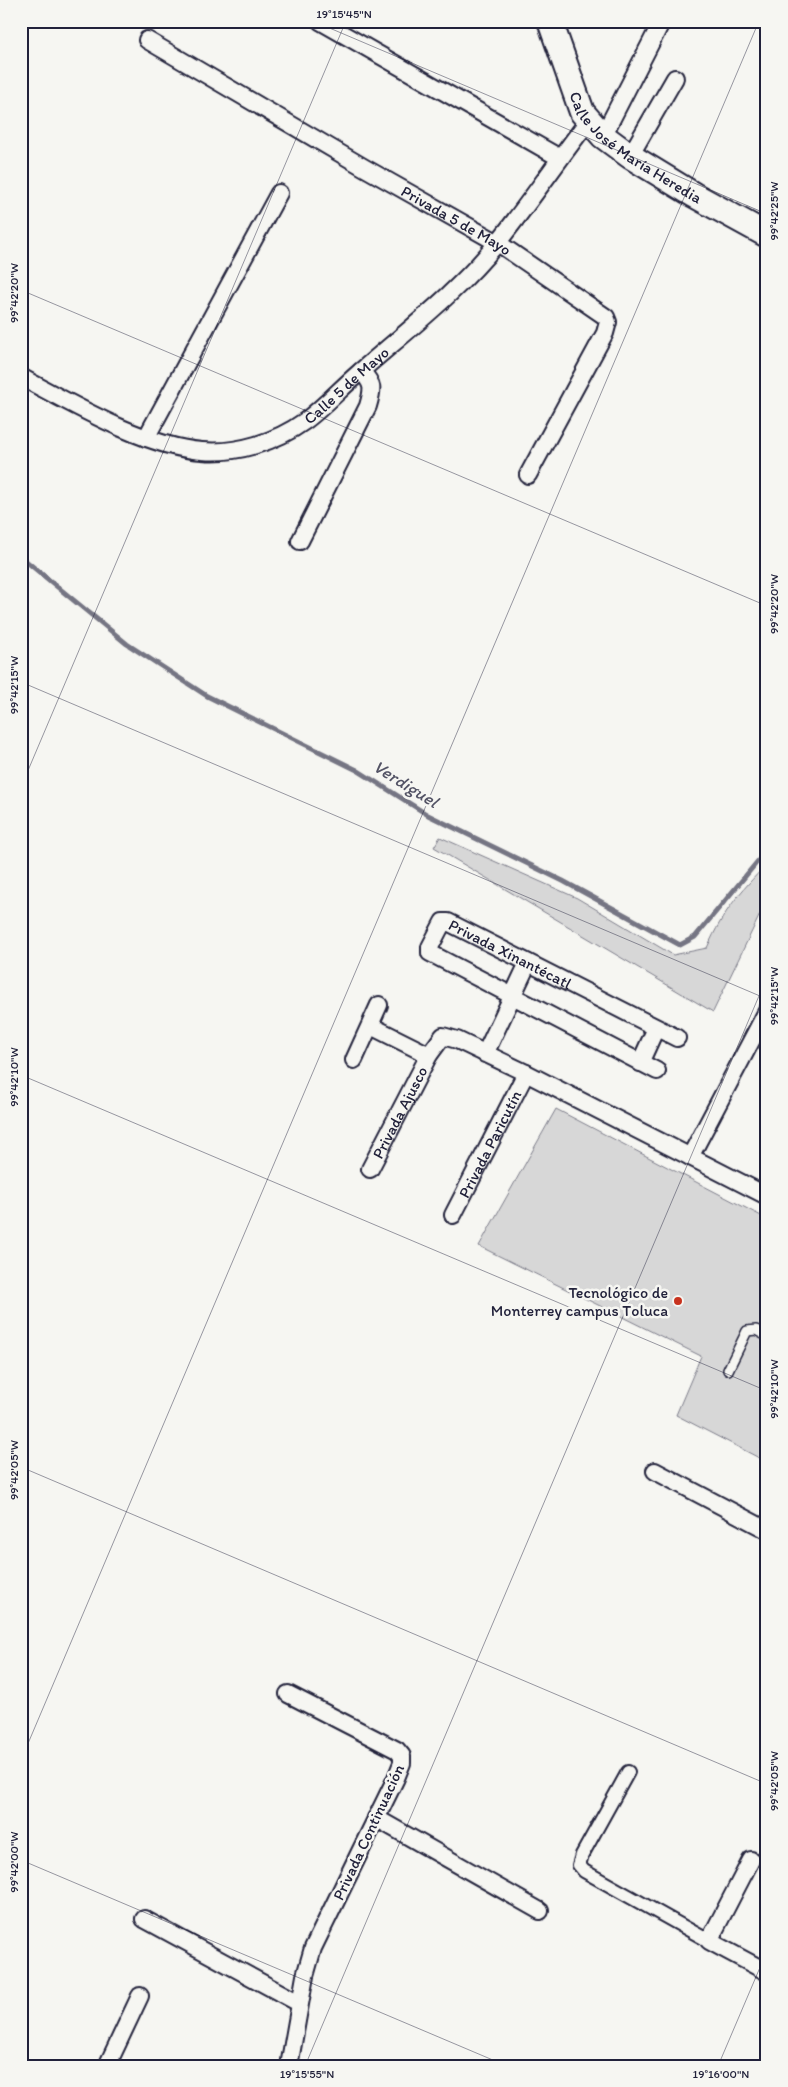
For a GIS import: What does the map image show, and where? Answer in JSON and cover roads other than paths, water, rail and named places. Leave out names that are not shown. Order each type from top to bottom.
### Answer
[{"type":"main road","name":"Calle José María Heredia","points":[[550,21],[577,100],[596,128],[630,156],[767,236]]},
{"type":"street","points":[[320,21],[560,158]]},
{"type":"street","name":"Calle 5 de Mayo","points":[[21,377],[82,409],[146,438],[181,449],[203,452],[228,451],[284,435],[306,420],[406,333],[442,300],[498,243],[560,158],[596,128],[662,21]]},
{"type":"street","name":"Privada 5 de Mayo","points":[[147,40],[365,168],[498,243],[606,317],[608,322],[605,334],[528,475]]},
{"type":"street","points":[[630,156],[675,78]]},
{"type":"street","points":[[146,438],[278,193]]},
{"type":"street","points":[[300,541],[368,406],[372,392],[370,380],[361,371]]},
{"type":"street","name":"Privada Xinantécatl","points":[[657,1071],[513,998],[430,953],[430,947],[443,922],[448,922],[677,1038]]},
{"type":"street","points":[[485,1054],[528,963]]},
{"type":"street","points":[[354,1060],[379,1005]]},
{"type":"street","points":[[690,1158],[767,1011]]},
{"type":"street","name":"Privada Ajusco","points":[[371,1026],[429,1055]]},
{"type":"street","points":[[640,1063],[656,1028]]},
{"type":"street","name":"Privada Ajusco","points":[[370,1169],[429,1055],[442,1036],[457,1040],[526,1073],[767,1196]]},
{"type":"street","name":"Privada Paricutín","points":[[453,1215],[526,1073]]},
{"type":"street","points":[[655,1471],[767,1530]]},
{"type":"street","name":"Privada Continuación","points":[[288,1694],[397,1750],[402,1756],[402,1763],[396,1778],[313,1948],[299,2003],[289,2066]]},
{"type":"street","points":[[628,1772],[582,1855],[579,1865],[584,1871],[767,1972]]},
{"type":"street","points":[[376,1818],[540,1911]]},
{"type":"street","points":[[709,1941],[751,1860]]},
{"type":"street","points":[[144,1919],[299,2003]]},
{"type":"street","points":[[107,2066],[140,1996]]},
{"type":"lane","points":[[728,1370],[747,1331],[756,1330],[767,1336]]},
{"type":"waterway","name":"Verdiguel","points":[[21,557],[127,644],[207,696],[357,770],[428,815],[563,881],[680,945],[695,937],[767,850]]},
{"type":"place","name":"Tecnológico de Monterrey campus Toluca","points":[[678,1301]]}]
